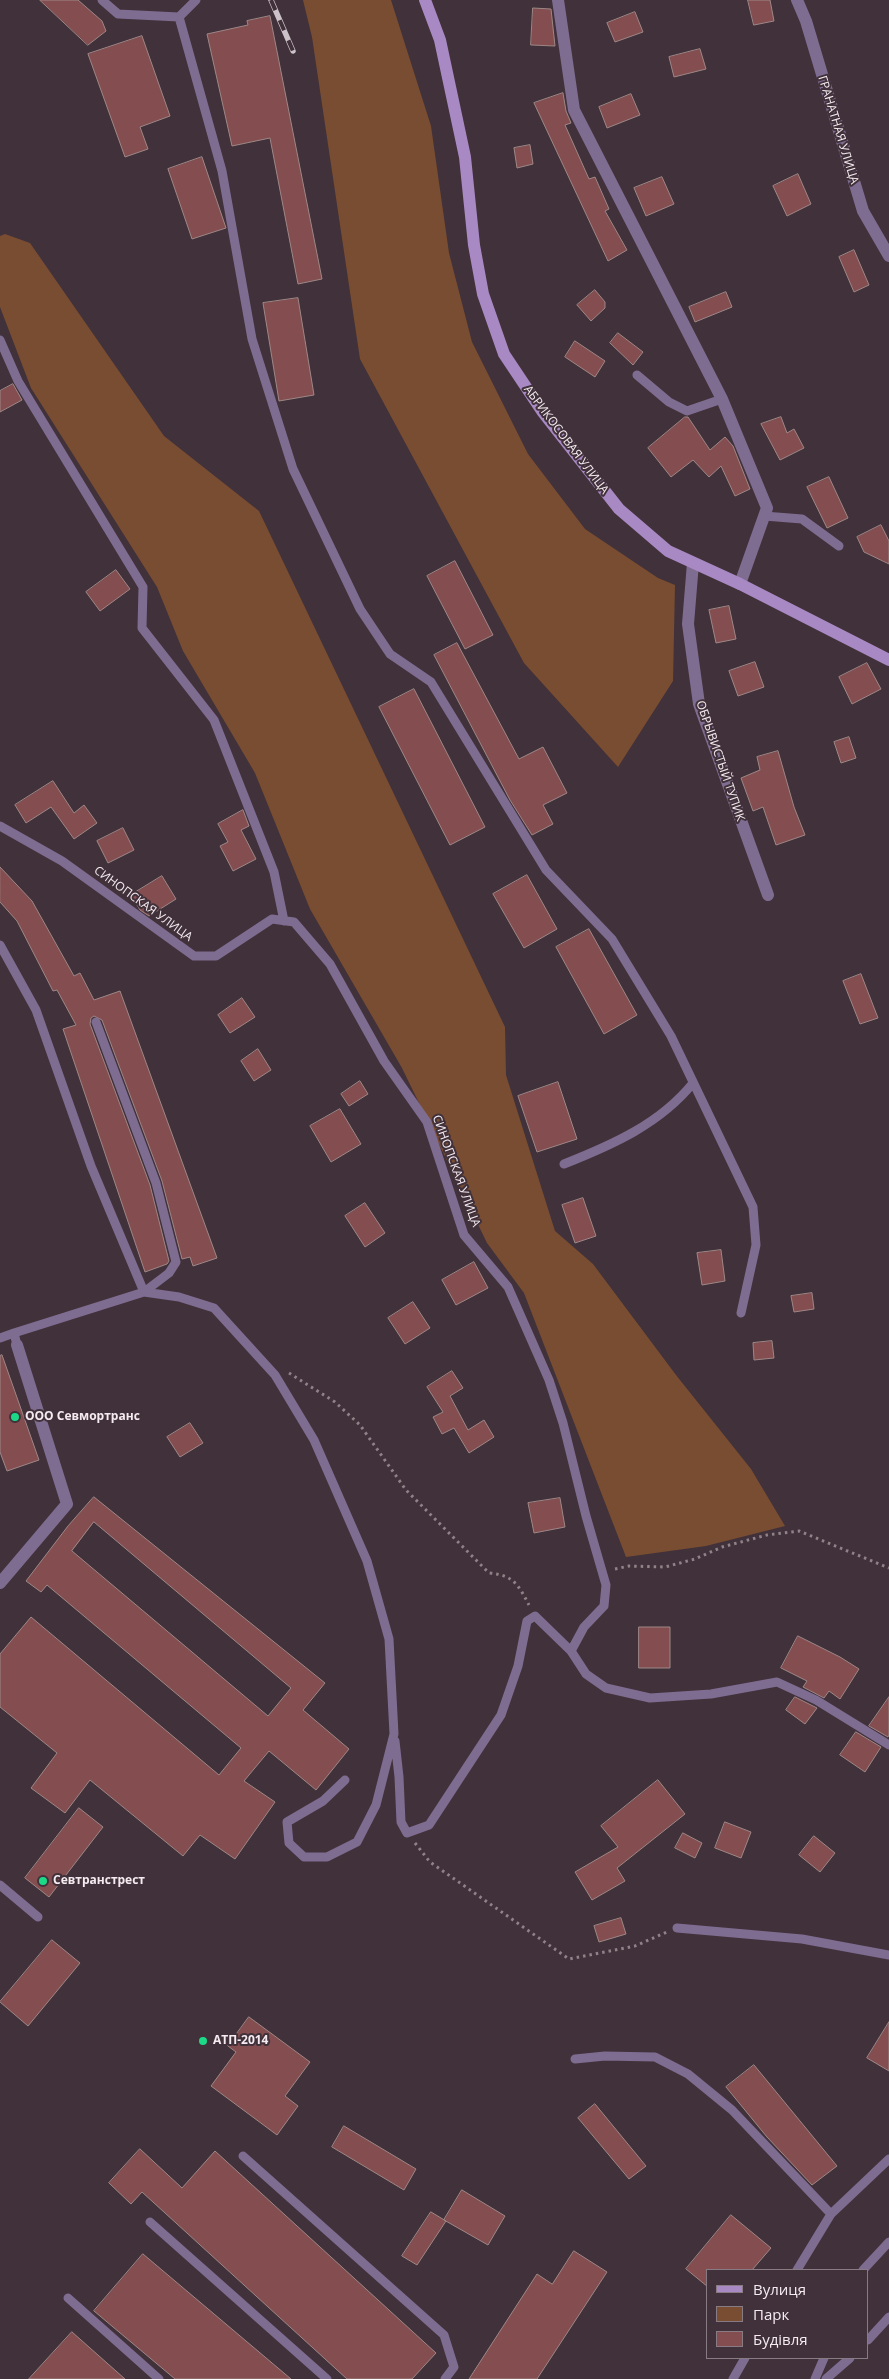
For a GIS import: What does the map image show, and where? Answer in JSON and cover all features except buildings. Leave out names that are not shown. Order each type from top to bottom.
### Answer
[{"type":"main road","name":"АБРИКОСОВАЯ УЛИЦА","points":[[425,0],[440,40],[465,157],[474,245],[484,294],[504,354],[542,411],[619,509],[668,551],[740,584],[889,660]]},
{"type":"street","points":[[558,0],[574,110],[722,399],[767,508],[740,584]]},
{"type":"street","name":"ГРАНАТНАЯ УЛИЦА","points":[[797,0],[806,21],[863,211],[889,256]]},
{"type":"street","name":"ОБРЫВИСТЫЙ ТУПИК","points":[[693,563],[688,624],[699,704],[768,895]]},
{"type":"street","points":[[0,1583],[67,1504],[16,1339]]},
{"type":"lane","points":[[102,0],[118,14],[179,17],[196,0]]},
{"type":"lane","points":[[179,17],[222,171],[252,339],[293,469],[360,609],[390,654],[431,682],[546,870],[612,939],[671,1036],[753,1207],[756,1245],[741,1313]]},
{"type":"lane","points":[[0,340],[18,381],[142,587],[142,628],[214,720],[274,872],[284,921]]},
{"type":"lane","points":[[637,375],[669,402],[687,411],[722,399]]},
{"type":"lane","points":[[764,516],[802,520],[839,546]]},
{"type":"lane","name":"СИНОПСКАЯ УЛИЦА","points":[[0,826],[62,861],[194,956],[216,956],[272,919],[294,922],[330,964],[384,1061],[427,1122],[464,1235],[508,1287],[549,1380],[606,1585],[604,1606],[584,1627],[571,1651]]},
{"type":"lane","points":[[0,945],[36,1010],[91,1166],[144,1292]]},
{"type":"lane","points":[[0,1338],[16,1339],[144,1292],[169,1273],[176,1262],[156,1183],[96,1022]]},
{"type":"lane","points":[[564,1164],[597,1152],[647,1126],[677,1103],[693,1083]]},
{"type":"lane","points":[[144,1292],[180,1297],[214,1308],[242,1336],[277,1379],[314,1440],[368,1561],[389,1639],[394,1734],[399,1777],[400,1822],[407,1833],[429,1825],[502,1715],[518,1666],[527,1621],[535,1616],[571,1651],[586,1674],[606,1688],[650,1698],[711,1694],[777,1682],[816,1700],[889,1745]]},
{"type":"lane","points":[[344,1780],[323,1802],[287,1822],[289,1843],[304,1856],[327,1857],[357,1842],[376,1805],[394,1734]]},
{"type":"lane","points":[[0,1885],[38,1917]]},
{"type":"lane","points":[[677,1928],[802,1939],[889,1955]]},
{"type":"lane","points":[[575,2059],[605,2056],[655,2057],[688,2074],[732,2110],[831,2214]]},
{"type":"lane","points":[[243,2156],[444,2335],[454,2367],[444,2379]]},
{"type":"lane","points":[[799,2269],[831,2214],[889,2159]]},
{"type":"lane","points":[[150,2222],[327,2379]]},
{"type":"lane","points":[[864,2269],[889,2242]]},
{"type":"lane","points":[[68,2298],[159,2379]]},
{"type":"lane","points":[[869,2339],[889,2317]]},
{"type":"lane","points":[[733,2379],[744,2359]]},
{"type":"lane","points":[[815,2379],[824,2359]]},
{"type":"lane","points":[[826,2379],[849,2359]]},
{"type":"path","points":[[277,1379],[287,1372],[295,1375],[335,1402],[360,1425],[406,1490],[438,1523],[489,1573],[505,1574],[518,1585],[535,1616]]},
{"type":"path","points":[[603,1573],[629,1566],[665,1567],[695,1559],[722,1547],[767,1535],[799,1532],[889,1568]]},
{"type":"path","points":[[407,1833],[430,1862],[569,1959],[635,1946],[677,1928]]},
{"type":"green space","points":[[303,0],[391,0],[431,126],[449,253],[472,342],[528,454],[585,529],[658,578],[675,585],[673,681],[618,767],[524,663],[360,359],[312,37]]},
{"type":"green space","points":[[5,234],[30,243],[164,436],[259,511],[505,1027],[506,1075],[555,1231],[593,1264],[676,1375],[751,1469],[785,1526],[706,1546],[626,1557],[524,1293],[487,1243],[402,1068],[310,909],[255,773],[183,651],[157,587],[31,388],[0,307],[0,236]]},
{"type":"railway","points":[[271,0],[293,51]]},
{"type":"place","name":"ООО Севмортранс","points":[[15,1417]]},
{"type":"place","name":"Севтранстрест","points":[[43,1881]]},
{"type":"place","name":"АТП-2014","points":[[203,2041]]}]
